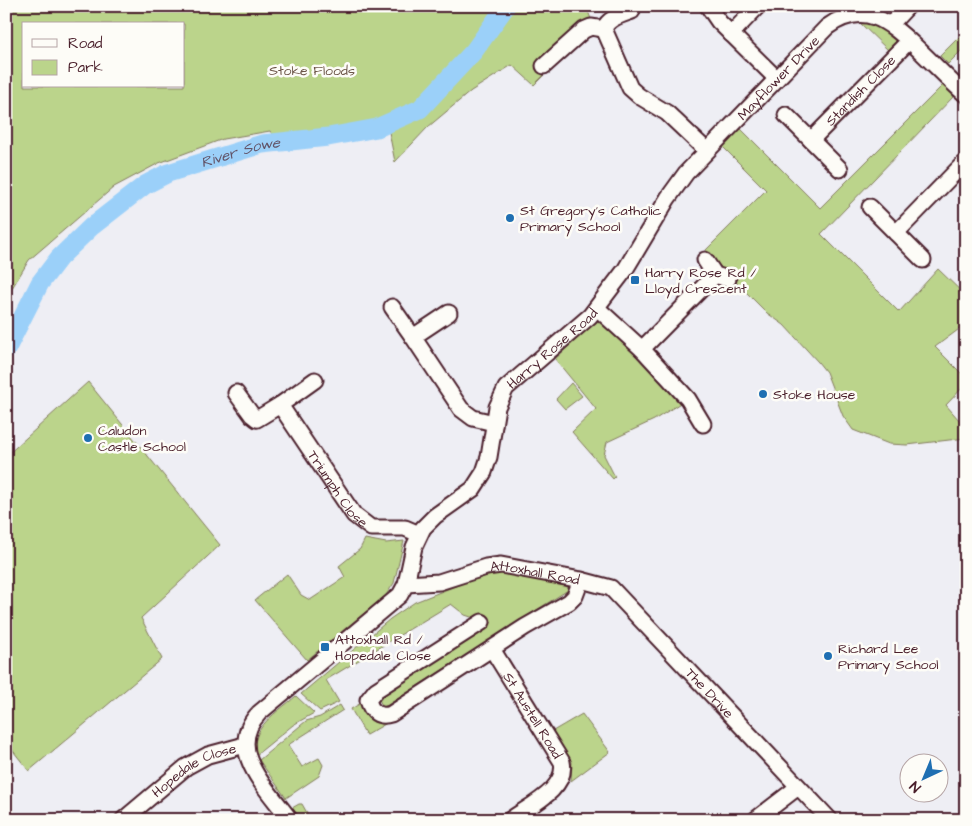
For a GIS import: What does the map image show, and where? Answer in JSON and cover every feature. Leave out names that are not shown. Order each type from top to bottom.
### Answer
[{"type":"street","points":[[708,6],[731,34],[776,78]]},
{"type":"street","points":[[731,34],[758,6]]},
{"type":"street","points":[[891,24],[908,6]]},
{"type":"street","points":[[604,29],[612,19],[632,11]]},
{"type":"street","name":"Mayflower Drive","points":[[709,147],[827,26],[841,18],[852,15],[870,15],[891,24],[966,96]]},
{"type":"street","points":[[544,66],[584,30],[592,27],[604,29]]},
{"type":"street","points":[[604,29],[630,88],[639,96],[667,113],[709,147]]},
{"type":"street","name":"Standish Close","points":[[811,140],[909,41]]},
{"type":"street","points":[[786,115],[840,168]]},
{"type":"street","name":"Harry Rose Road","points":[[406,584],[414,547],[419,534],[435,516],[469,492],[481,478],[487,465],[498,402],[506,388],[579,327],[597,308],[625,270],[678,183],[709,147]]},
{"type":"street","points":[[896,233],[966,161]]},
{"type":"street","points":[[870,208],[923,260]]},
{"type":"street","points":[[642,349],[722,277],[705,260]]},
{"type":"street","points":[[392,307],[461,410],[473,418],[494,423]]},
{"type":"street","points":[[597,308],[642,349],[688,399],[703,424]]},
{"type":"street","points":[[413,337],[450,312]]},
{"type":"street","points":[[236,393],[252,415],[258,419],[316,380]]},
{"type":"street","name":"Triumph Close","points":[[280,405],[360,522],[376,529],[398,527],[419,534]]},
{"type":"street","name":"Attoxhall Road","points":[[406,584],[439,582],[493,565],[581,580],[575,596],[569,602],[391,714],[383,716],[370,708],[368,700],[376,690],[482,622]]},
{"type":"street","name":"The Drive","points":[[581,580],[606,586],[619,594],[830,820]]},
{"type":"street","points":[[290,820],[252,767],[247,757],[245,745],[249,728],[260,713],[392,604],[406,584]]},
{"type":"street","name":"St Austell Road","points":[[492,649],[562,762],[564,770],[557,786],[510,820]]},
{"type":"street","name":"Hopedale Close","points":[[123,820],[186,767],[214,753],[245,745]]},
{"type":"street","points":[[756,820],[798,787]]},
{"type":"green space","name":"Stoke Floods","points":[[6,6],[586,6],[591,19],[541,60],[548,71],[534,85],[512,65],[471,91],[428,127],[395,162],[386,117],[343,131],[275,138],[270,131],[223,139],[159,163],[114,187],[29,260],[6,298]]},
{"type":"green space","points":[[858,21],[877,24],[897,39],[891,53]]},
{"type":"green space","points":[[966,30],[966,46],[948,64],[940,56]]},
{"type":"green space","points":[[943,85],[954,96],[821,234],[899,312],[938,269],[966,296],[966,324],[935,347],[966,378],[966,384],[946,405],[966,428],[966,438],[907,445],[889,444],[853,430],[843,416],[826,372],[818,362],[784,325],[767,313],[705,251],[766,190],[723,147],[740,128],[820,208]]},
{"type":"green space","points":[[598,319],[607,320],[685,400],[654,420],[607,442],[604,455],[615,477],[613,479],[572,432],[596,409],[555,359]]},
{"type":"green space","points":[[88,382],[220,545],[141,618],[162,659],[29,771],[6,742],[6,456]]},
{"type":"green space","points":[[571,383],[582,396],[565,409],[556,399]]},
{"type":"green space","points":[[365,539],[386,543],[404,541],[394,583],[386,595],[307,660],[255,600],[287,574],[301,595],[310,600],[345,577],[339,566],[360,549]]},
{"type":"green space","points":[[502,573],[567,586],[568,590],[386,706],[383,707],[378,698],[379,696],[492,622],[490,620],[486,622],[465,615],[451,604],[326,680],[339,702],[320,711],[301,694],[390,619],[415,602],[473,579]]},
{"type":"green space","points":[[296,696],[314,713],[293,725],[256,755],[255,745],[261,728],[274,714]]},
{"type":"green space","points":[[363,702],[381,722],[387,723],[366,735],[351,709]]},
{"type":"green space","points":[[340,705],[343,710],[288,745],[302,767],[319,758],[323,765],[319,776],[286,798],[259,760],[306,721],[320,717]]},
{"type":"green space","points":[[582,714],[610,752],[571,781],[572,762],[553,731]]},
{"type":"green space","points":[[302,804],[311,820],[300,820],[292,808]]},
{"type":"waterway","name":"River Sowe","points":[[6,350],[40,283],[59,258],[91,227],[145,185],[168,173],[262,144],[328,137],[377,128],[420,109],[474,51],[506,6]]},
{"type":"place","name":"St Gregory's Catholic Primary School","points":[[510,218]]},
{"type":"place","name":"Harry Rose Rd / Lloyd Crescent","points":[[635,280]]},
{"type":"place","name":"Stoke House","points":[[763,394]]},
{"type":"place","name":"Caludon Castle School","points":[[88,438]]},
{"type":"place","name":"Attoxhall Rd / Hopedale Close","points":[[325,647]]},
{"type":"place","name":"Richard Lee Primary School","points":[[828,656]]}]
